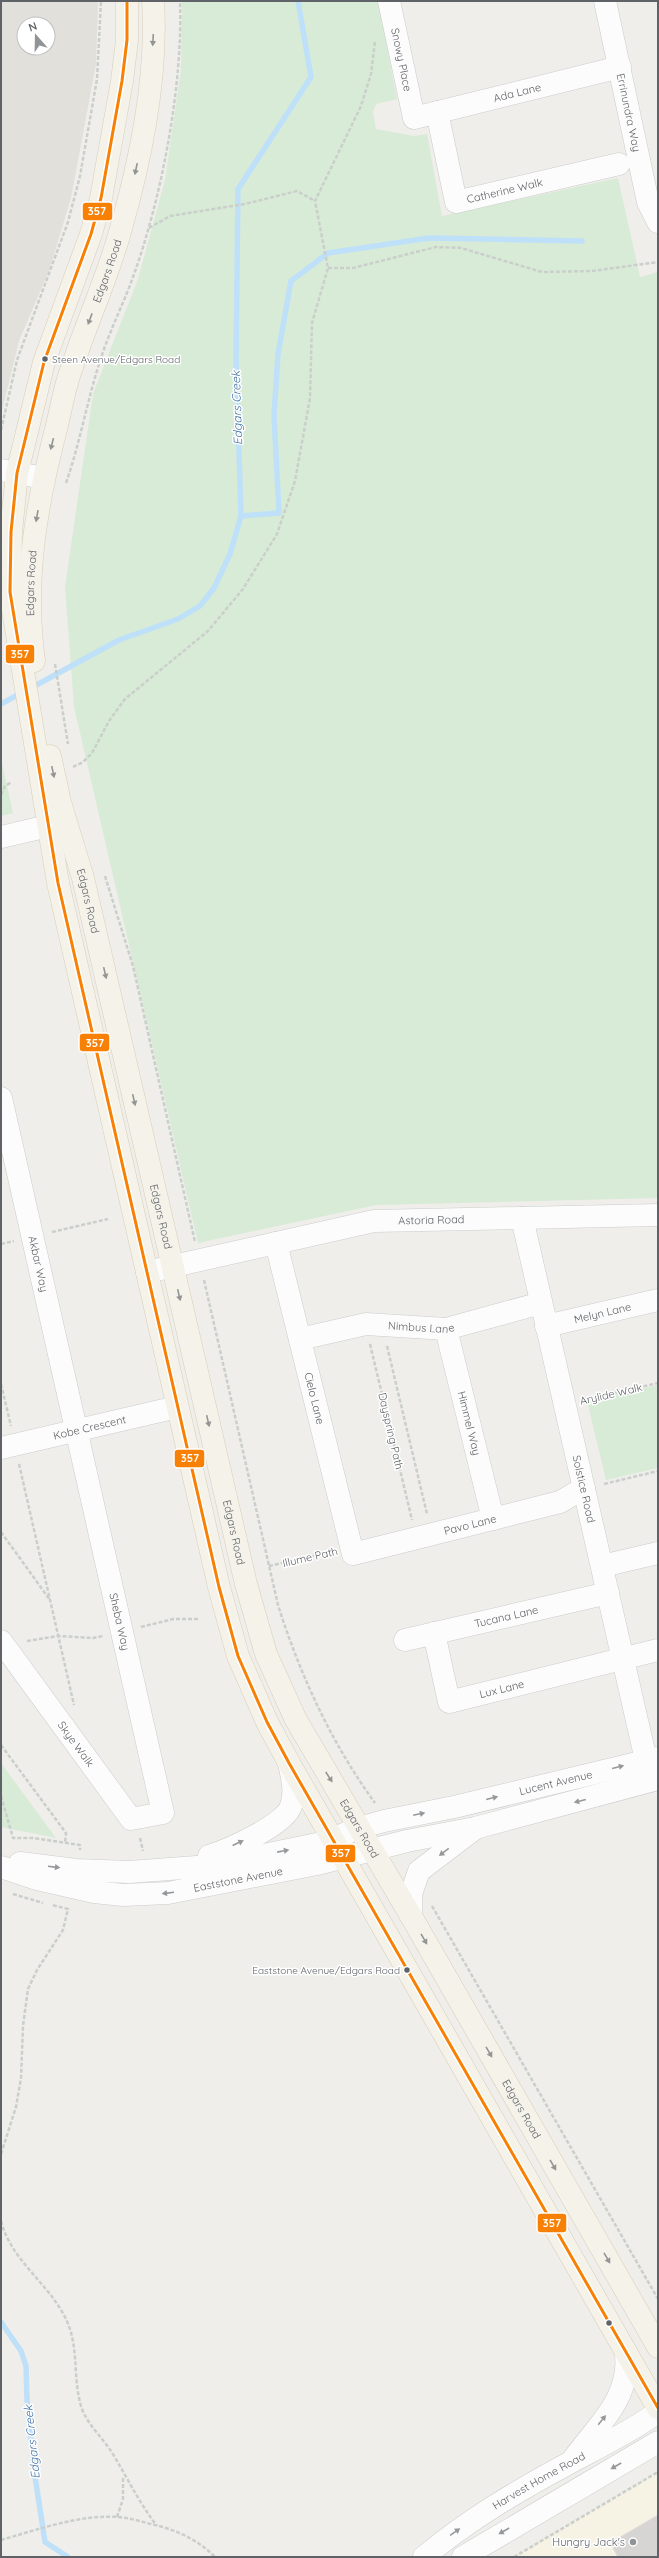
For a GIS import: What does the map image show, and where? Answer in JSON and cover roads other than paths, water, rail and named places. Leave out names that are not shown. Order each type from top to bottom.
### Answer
[{"type":"main road","name":"Edgars Road","points":[[127,1],[127,40],[122,81],[101,198],[91,234],[44,362],[9,471],[11,532],[10,592],[23,633],[40,738],[48,826],[58,883],[177,1407],[230,1630],[251,1687],[289,1763],[331,1840],[343,1858],[658,2408]]},
{"type":"main road","name":"Edgars Road","points":[[23,633],[30,561],[44,478],[70,371],[120,233],[145,125],[151,74],[153,1]]},
{"type":"main road","name":"Edgars Road","points":[[40,738],[53,772],[83,878],[255,1621],[266,1654],[296,1720],[370,1849],[411,1916],[658,2347]]},
{"type":"street","name":"Snowy Place","points":[[389,1],[414,118]]},
{"type":"street","name":"Errinundra Way","points":[[605,1],[648,202],[658,222]]},
{"type":"street","name":"Ada Lane","points":[[414,118],[620,67]]},
{"type":"street","name":"Catherine Walk","points":[[437,112],[456,202],[619,164]]},
{"type":"street","points":[[9,471],[44,478]]},
{"type":"street","points":[[1,837],[48,826]]},
{"type":"street","name":"Akbar Way","points":[[1,1098],[3,1122],[33,1237],[77,1431]]},
{"type":"street","name":"Astoria Road","points":[[147,1272],[374,1221],[658,1215]]},
{"type":"street","name":"Solstice Road","points":[[522,1218],[622,1658],[652,1759]]},
{"type":"street","name":"Cielo Lane","points":[[276,1243],[352,1550]]},
{"type":"street","name":"Melyn Lane","points":[[546,1326],[658,1300]]},
{"type":"street","name":"Nimbus Lane","points":[[300,1339],[374,1324],[446,1328],[541,1303]]},
{"type":"street","name":"Himmel Way","points":[[446,1328],[493,1519]]},
{"type":"street","name":"Kobe Crescent","points":[[8,1446],[177,1407]]},
{"type":"street","name":"Sheba Way","points":[[77,1431],[163,1813]]},
{"type":"street","name":"Pavo Lane","points":[[352,1550],[424,1536],[560,1502],[584,1488]]},
{"type":"street","points":[[602,1566],[658,1553]]},
{"type":"street","name":"Tucana Lane","points":[[405,1640],[608,1593]]},
{"type":"street","name":"Lux Lane","points":[[434,1634],[449,1702],[622,1658]]},
{"type":"street","name":"Skye Walk","points":[[1,1642],[131,1819],[163,1813]]},
{"type":"street","points":[[622,1658],[658,1650]]},
{"type":"street","name":"Lucent Avenue","points":[[454,1808],[652,1759]]},
{"type":"street","points":[[162,1871],[214,1855],[252,1837],[284,1816],[291,1807],[294,1794],[289,1763]]},
{"type":"street","points":[[411,1916],[411,1894],[419,1871],[475,1828],[658,1779]]},
{"type":"street","name":"Eaststone Avenue","points":[[1,1860],[100,1871],[162,1871],[210,1866],[331,1840],[359,1828],[454,1808]]},
{"type":"street","name":"Eaststone Avenue","points":[[1,1867],[73,1889],[94,1892],[146,1895],[201,1888],[343,1858],[370,1849],[475,1828]]},
{"type":"street","points":[[570,2462],[617,2401],[625,2384],[628,2369],[626,2352]]},
{"type":"street","name":"Harvest Home Road","points":[[424,2557],[483,2513],[570,2462],[629,2433],[658,2412]]},
{"type":"street","points":[[476,2553],[658,2442]]},
{"type":"waterway","name":"Edgars Creek","points":[[31,688],[119,640],[178,619],[200,606],[214,588],[230,554],[241,516],[236,357],[238,189],[311,77],[298,1]]},
{"type":"waterway","points":[[241,516],[279,513],[274,415],[278,354],[291,281],[328,253],[429,238],[582,241]]},
{"type":"waterway","name":"Edgars Creek","points":[[1,704],[21,693]]},
{"type":"waterway","name":"Edgars Creek","points":[[1,2322],[21,2351],[26,2366],[27,2400],[34,2470],[45,2542],[68,2557]]},
{"type":"place","name":"Steen Avenue/Edgars Road","points":[[45,359]]},
{"type":"place","name":"Eaststone Avenue/Edgars Road","points":[[407,1970]]},
{"type":"place","name":"Hungry Jack's","points":[[633,2542]]}]
